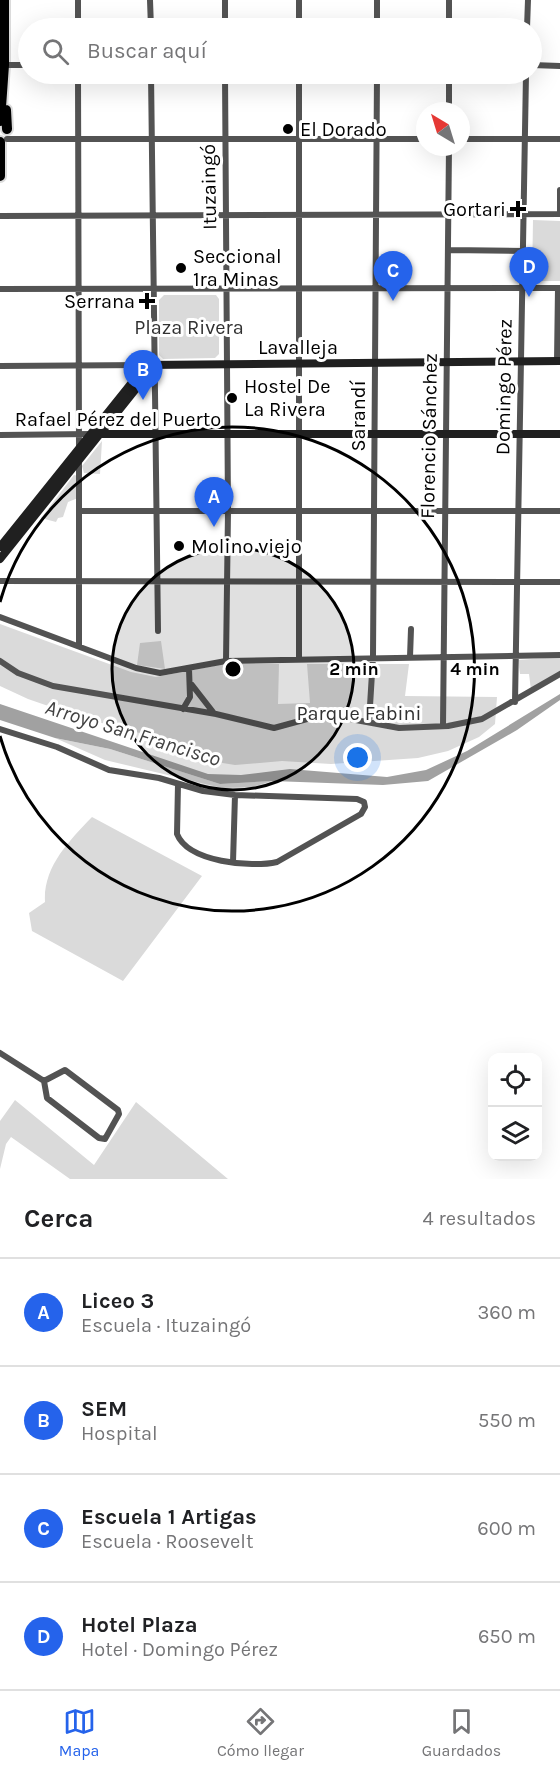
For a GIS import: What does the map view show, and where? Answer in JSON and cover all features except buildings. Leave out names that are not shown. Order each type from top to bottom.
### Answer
[{"type":"highway","points":[[0,176],[4,0]]},
{"type":"main road","name":"Lavalleja","points":[[151,365],[558,361]]},
{"type":"main road","points":[[0,559],[79,450],[95,434],[151,365]]},
{"type":"main road","points":[[0,547],[21,528],[79,459],[95,434]]},
{"type":"main road","name":"Rafael Pérez del Puerto","points":[[95,434],[560,434]]},
{"type":"street","points":[[78,0],[78,18]]},
{"type":"street","points":[[150,0],[151,18]]},
{"type":"street","points":[[225,0],[225,18]]},
{"type":"street","points":[[299,0],[299,18]]},
{"type":"street","points":[[377,0],[377,18]]},
{"type":"street","points":[[449,0],[449,18]]},
{"type":"street","points":[[527,18],[528,0]]},
{"type":"street","points":[[2,65],[18,65]]},
{"type":"street","points":[[542,65],[560,66]]},
{"type":"street","points":[[78,84],[79,646]]},
{"type":"street","points":[[151,84],[154,291],[151,365],[156,434],[158,631]]},
{"type":"street","name":"Ituzaingó","points":[[225,84],[228,511],[226,661]]},
{"type":"street","points":[[299,84],[299,658]]},
{"type":"street","name":"Sarandí","points":[[369,722],[374,584],[377,84]]},
{"type":"street","points":[[449,84],[449,102]]},
{"type":"street","name":"Domingo Pérez","points":[[515,702],[526,84]]},
{"type":"street","points":[[2,133],[78,139],[416,139]]},
{"type":"street","points":[[470,139],[560,139]]},
{"type":"street","name":"Florencio Sánchez","points":[[443,726],[449,156]]},
{"type":"street","points":[[0,216],[560,214],[560,190]]},
{"type":"street","points":[[448,250],[523,251]]},
{"type":"street","points":[[0,290],[559,288],[558,361]]},
{"type":"street","name":"Lavalleja","points":[[0,366],[151,365]]},
{"type":"street","name":"Rafael Pérez del Puerto","points":[[0,435],[95,434]]},
{"type":"street","points":[[79,511],[560,511]]},
{"type":"street","points":[[0,582],[516,584],[560,582]]},
{"type":"street","points":[[0,617],[136,668],[160,673],[226,661],[560,655]]},
{"type":"street","points":[[410,657],[411,629]]},
{"type":"street","points":[[0,660],[18,673],[53,686],[216,714],[274,728],[318,716],[399,728],[443,726],[482,719],[560,674]]},
{"type":"street","points":[[183,709],[188,703],[191,685],[189,669]]},
{"type":"street","points":[[191,685],[203,703],[216,714]]},
{"type":"street","points":[[0,729],[57,747],[109,770],[178,784],[203,791],[235,795],[357,799],[363,802],[365,807],[361,814],[277,862],[266,865],[233,862],[198,853],[179,840],[177,834],[178,784]]},
{"type":"street","points":[[233,862],[235,795]]},
{"type":"street","points":[[0,1053],[44,1081],[47,1098],[99,1138],[105,1139],[119,1114],[118,1110],[64,1070],[44,1081]]},
{"type":"green space","points":[[533,220],[560,221],[560,281],[532,281]]},
{"type":"green space","name":"Plaza Rivera","points":[[164,295],[216,295],[219,299],[219,354],[215,358],[163,359],[159,355],[159,300]]},
{"type":"green space","points":[[102,441],[100,474],[84,473],[82,466]]},
{"type":"green space","points":[[74,475],[78,476],[78,498],[68,502],[63,517],[58,518],[56,522],[41,518]]},
{"type":"green space","name":"Parque Fabini","points":[[0,624],[131,672],[156,677],[224,664],[279,664],[278,704],[310,703],[307,664],[409,664],[405,696],[497,697],[495,724],[479,737],[448,751],[418,758],[331,764],[282,761],[235,765],[192,758],[166,740],[83,718],[28,699],[0,686]]},
{"type":"green space","points":[[161,641],[165,669],[137,665],[140,643]]},
{"type":"green space","points":[[560,657],[560,672],[531,690],[529,674],[520,674],[518,660]]},
{"type":"green space","points":[[55,738],[110,749],[220,784],[272,781],[252,787],[222,788],[105,760]]},
{"type":"green space","points":[[92,817],[202,876],[123,981],[32,931],[29,913],[45,902],[48,877],[53,866],[66,845]]},
{"type":"green space","points":[[15,1100],[94,1165],[136,1102],[228,1179],[70,1179],[11,1137],[6,1144],[0,1169],[0,1121]]},
{"type":"shaded area","name":"Arroyo San Francisco","points":[[560,694],[560,700],[517,730],[428,781],[383,785],[272,781],[220,784],[110,749],[55,738],[0,720],[0,704],[208,774],[241,775],[290,769],[387,777],[426,770],[467,751]]},
{"type":"place","name":"El Dorado","points":[[288,129]]},
{"type":"place","name":"Gortari","points":[[518,209]]},
{"type":"place","name":"Seccional 1ra Minas","points":[[181,268]]},
{"type":"place","name":"Hotel Plaza","points":[[529,297]]},
{"type":"place","name":"Serrana","points":[[147,301]]},
{"type":"place","name":"Escuela 1 Artigas","points":[[393,301]]},
{"type":"place","name":"Hostel De La Rivera","points":[[232,398]]},
{"type":"place","name":"SEM","points":[[143,400]]},
{"type":"place","name":"Liceo 3","points":[[214,527]]},
{"type":"place","name":"Molino viejo","points":[[179,546]]}]
